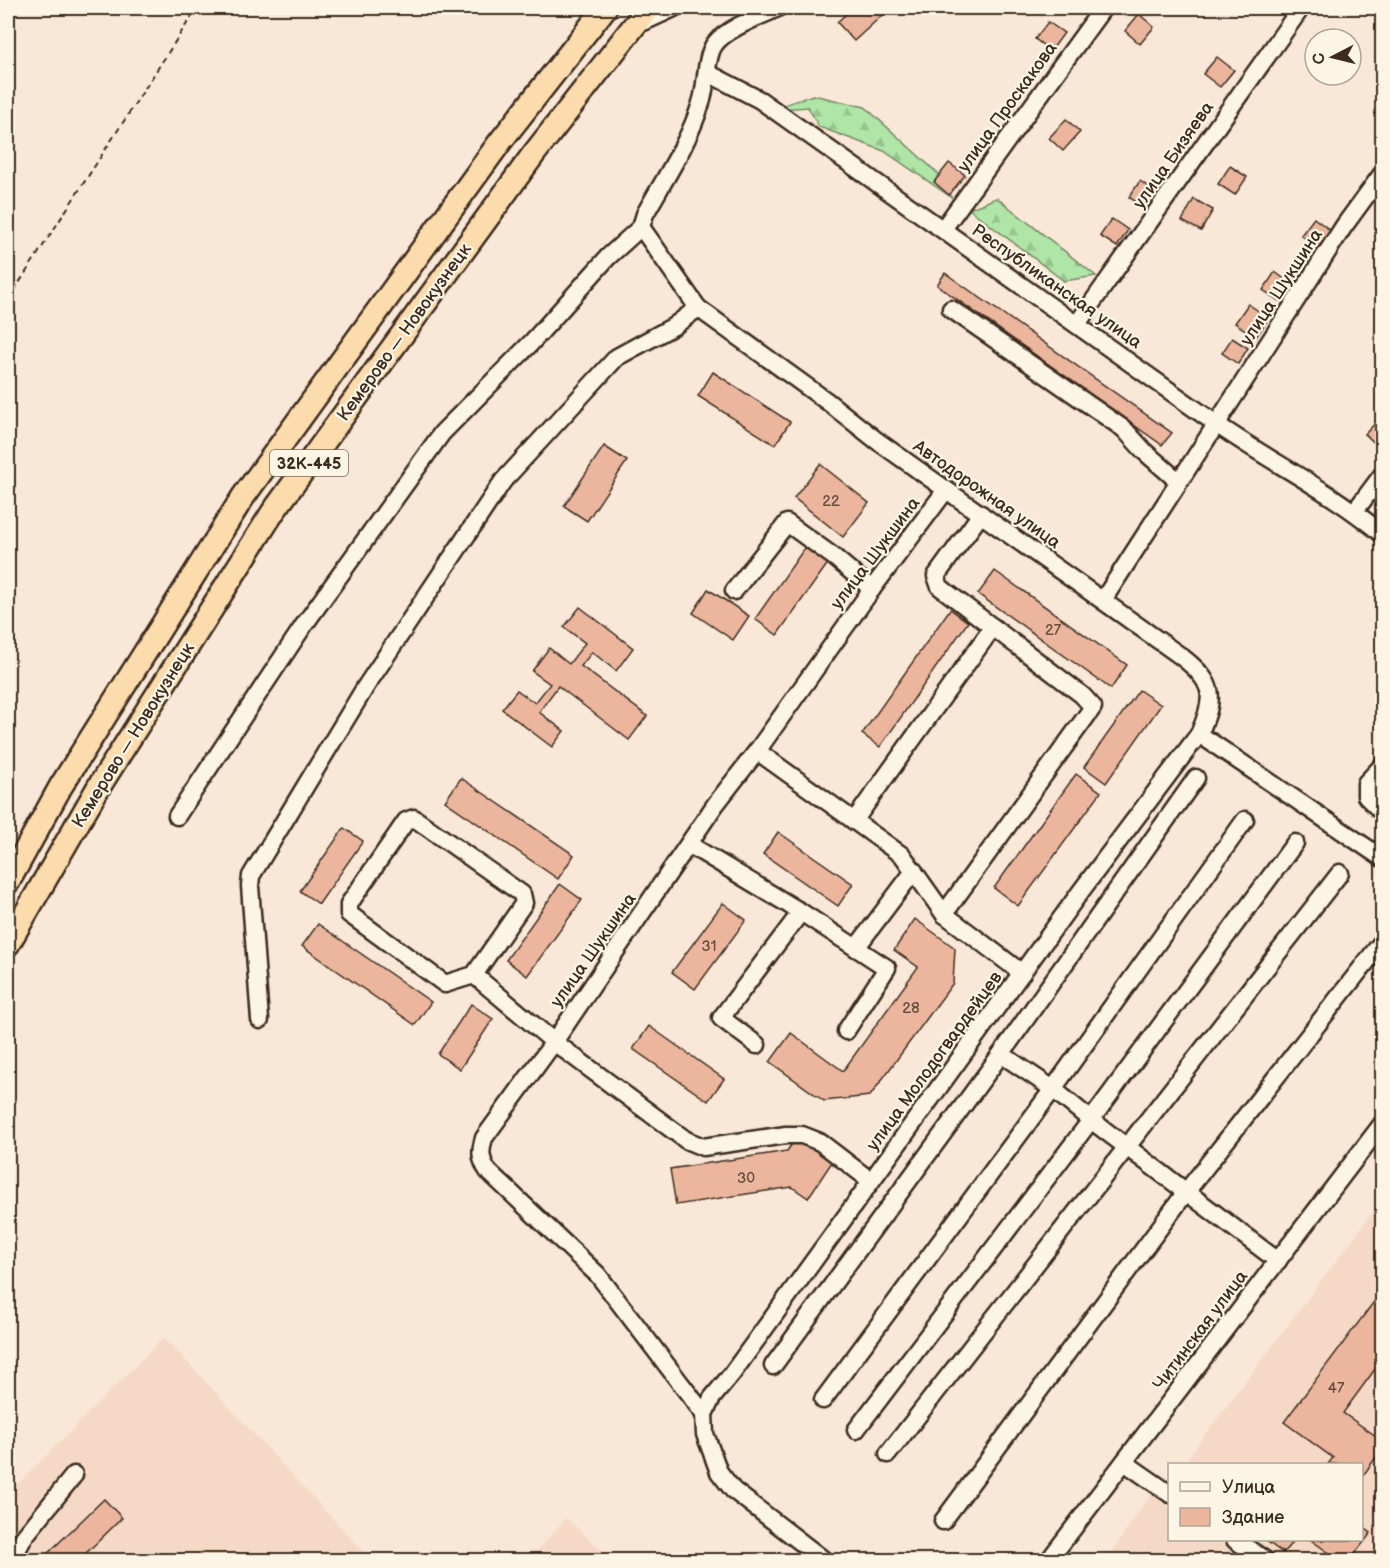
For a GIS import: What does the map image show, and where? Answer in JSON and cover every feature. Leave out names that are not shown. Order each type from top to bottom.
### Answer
[{"type":"highway","name":"Кемерово — Новокузнецк","points":[[8,882],[61,786],[243,497],[500,142],[605,8]]},
{"type":"highway","name":"Кемерово — Новокузнецк","points":[[8,944],[98,788],[273,512],[533,155],[648,8]]},
{"type":"street","points":[[634,27],[674,8]]},
{"type":"street","points":[[177,816],[304,625],[442,433],[531,343],[608,257],[641,227],[645,214],[692,128],[702,101],[709,55],[715,44],[724,35],[777,8]]},
{"type":"street","name":"улица Проскакова","points":[[943,229],[1103,8]]},
{"type":"street","name":"улица Бизяева","points":[[1077,324],[1301,8]]},
{"type":"street","name":"Республиканская улица","points":[[708,73],[760,100],[1215,424],[1355,511],[1383,534]]},
{"type":"street","name":"улица Шукшина","points":[[1103,600],[1344,226],[1383,174]]},
{"type":"street","name":"Автодорожная улица","points":[[641,227],[698,308],[946,490],[1199,670],[1205,678],[1211,700],[1208,714],[1199,734]]},
{"type":"street","points":[[260,1020],[251,876],[366,686],[503,481],[617,357],[674,326],[698,308]]},
{"type":"street","points":[[951,309],[1124,429],[1145,452],[1178,481]]},
{"type":"street","points":[[1355,511],[1383,475]]},
{"type":"street","name":"улица Шукшина","points":[[704,1414],[598,1275],[488,1171],[482,1161],[481,1148],[484,1138],[554,1042],[715,805],[757,751],[872,589],[946,490]]},
{"type":"street","points":[[944,914],[1093,708],[1082,695],[940,587],[936,576],[981,514]]},
{"type":"street","points":[[734,591],[787,524],[834,557],[872,589]]},
{"type":"street","points":[[854,821],[993,627]]},
{"type":"street","points":[[1199,734],[1380,851]]},
{"type":"street","name":"улица Молодогвардейцев","points":[[704,1414],[712,1398],[1199,734]]},
{"type":"street","points":[[757,751],[903,856],[944,914],[1022,973]]},
{"type":"street","points":[[1383,766],[1366,783],[1366,796],[1383,812]]},
{"type":"street","points":[[773,1366],[1001,1054],[1196,778]]},
{"type":"street","points":[[414,818],[522,894],[524,903],[474,975],[445,984],[349,914],[349,904],[406,821],[414,818]]},
{"type":"street","points":[[823,1400],[1053,1089],[1245,820]]},
{"type":"street","points":[[856,1430],[1091,1120],[1295,843]]},
{"type":"street","points":[[690,845],[801,912],[887,968],[846,1031]]},
{"type":"street","points":[[856,948],[914,871]]},
{"type":"street","points":[[888,1454],[1340,873]]},
{"type":"street","points":[[757,1045],[720,1018],[801,912]]},
{"type":"street","points":[[943,1521],[1186,1192],[1383,942]]},
{"type":"street","points":[[474,975],[554,1042],[686,1140],[703,1147],[786,1135],[802,1135],[819,1142],[871,1181]]},
{"type":"street","points":[[1001,1054],[1053,1089],[1278,1261]]},
{"type":"street","name":"Читинская улица","points":[[1049,1560],[1383,1124]]},
{"type":"street","points":[[704,1414],[705,1434],[710,1449],[719,1472],[733,1490],[824,1560]]},
{"type":"street","points":[[1124,1462],[1168,1493]]},
{"type":"street","points":[[12,1560],[24,1537],[74,1475]]},
{"type":"street","points":[[1238,1541],[1265,1560]]},
{"type":"path","points":[[8,300],[197,8]]},
{"type":"shaded area","points":[[1382,1200],[1382,1560],[1275,1560],[1248,1541],[1363,1541],[1363,1463],[1184,1463]]},
{"type":"shaded area","points":[[164,1337],[371,1560],[8,1560],[8,1494]]},
{"type":"shaded area","points":[[1151,1494],[1168,1506],[1168,1541],[1220,1541],[1248,1560],[1106,1560]]},
{"type":"shaded area","points":[[566,1518],[613,1560],[529,1560]]},
{"type":"green space","points":[[813,95],[865,107],[945,180],[951,197],[884,151],[819,127],[808,107],[769,110]]},
{"type":"green space","points":[[997,198],[1096,276],[1064,281],[969,209]]},
{"type":"building","points":[[853,8],[890,8],[854,41],[837,22]]},
{"type":"building","points":[[1139,14],[1154,27],[1140,44],[1125,31]]},
{"type":"building","points":[[1048,22],[1064,33],[1051,51],[1035,39]]},
{"type":"building","points":[[1217,57],[1234,70],[1220,87],[1203,74]]},
{"type":"building","points":[[1066,119],[1080,132],[1063,151],[1049,138]]},
{"type":"building","points":[[949,163],[965,175],[949,195],[934,182]]},
{"type":"building","points":[[1230,166],[1247,177],[1235,195],[1218,184]]},
{"type":"building","points":[[1140,181],[1156,192],[1145,208],[1129,197]]},
{"type":"building","points":[[1194,199],[1213,210],[1201,231],[1182,221]]},
{"type":"building","points":[[1314,218],[1331,231],[1318,248],[1301,235]]},
{"type":"building","points":[[1112,219],[1128,230],[1117,247],[1100,236]]},
{"type":"building","points":[[1275,272],[1291,284],[1279,301],[1263,290]]},
{"type":"building","points":[[945,273],[1172,433],[1162,445],[937,285]]},
{"type":"building","points":[[1248,304],[1269,318],[1256,337],[1235,323]]},
{"type":"building","points":[[1232,338],[1248,348],[1238,364],[1222,353]]},
{"type":"building","points":[[713,372],[790,422],[775,445],[698,396]]},
{"type":"building","points":[[1381,417],[1382,419],[1382,450],[1365,434]]},
{"type":"building","points":[[604,446],[627,461],[587,521],[564,506]]},
{"type":"building","points":[[820,464],[869,503],[843,537],[794,498]]},
{"type":"building","points":[[806,546],[829,562],[777,635],[755,619]]},
{"type":"building","points":[[995,571],[1127,665],[1111,689],[978,594]]},
{"type":"building","points":[[708,589],[749,616],[733,640],[693,613]]},
{"type":"building","points":[[580,607],[633,648],[616,671],[592,652],[581,666],[647,716],[629,740],[558,686],[539,712],[564,731],[552,747],[502,709],[517,690],[535,703],[550,684],[532,671],[549,648],[569,664],[585,643],[564,627]]},
{"type":"building","points":[[950,609],[968,622],[880,747],[862,734]]},
{"type":"building","points":[[1139,690],[1161,705],[1106,783],[1084,767]]},
{"type":"building","points":[[1076,774],[1101,792],[1018,906],[994,888]]},
{"type":"building","points":[[461,778],[574,855],[558,879],[445,801]]},
{"type":"building","points":[[344,828],[363,841],[319,904],[300,891]]},
{"type":"building","points":[[778,832],[853,884],[838,906],[763,854]]},
{"type":"building","points":[[560,884],[582,900],[527,976],[506,960]]},
{"type":"building","points":[[723,903],[746,920],[695,989],[672,972]]},
{"type":"building","points":[[915,919],[955,948],[953,983],[870,1096],[824,1101],[770,1062],[791,1033],[843,1071],[918,967],[894,950]]},
{"type":"building","points":[[318,924],[431,1002],[415,1025],[302,946]]},
{"type":"building","points":[[471,1004],[493,1019],[460,1069],[438,1054]]},
{"type":"building","points":[[649,1026],[724,1079],[708,1101],[633,1049]]},
{"type":"building","points":[[798,1135],[834,1159],[808,1198],[792,1187],[676,1205],[670,1169],[787,1151]]},
{"type":"building","points":[[1376,1299],[1382,1304],[1382,1363],[1381,1361],[1343,1413],[1376,1436],[1382,1426],[1382,1449],[1363,1476],[1363,1463],[1329,1463],[1333,1458],[1284,1422]]},
{"type":"building","points":[[104,1499],[122,1518],[79,1560],[41,1560]]},
{"type":"building","points":[[1363,1527],[1371,1533],[1350,1560],[1339,1560],[1312,1541],[1363,1541]]},
{"type":"building","points":[[1266,1541],[1293,1541],[1283,1553]]}]
